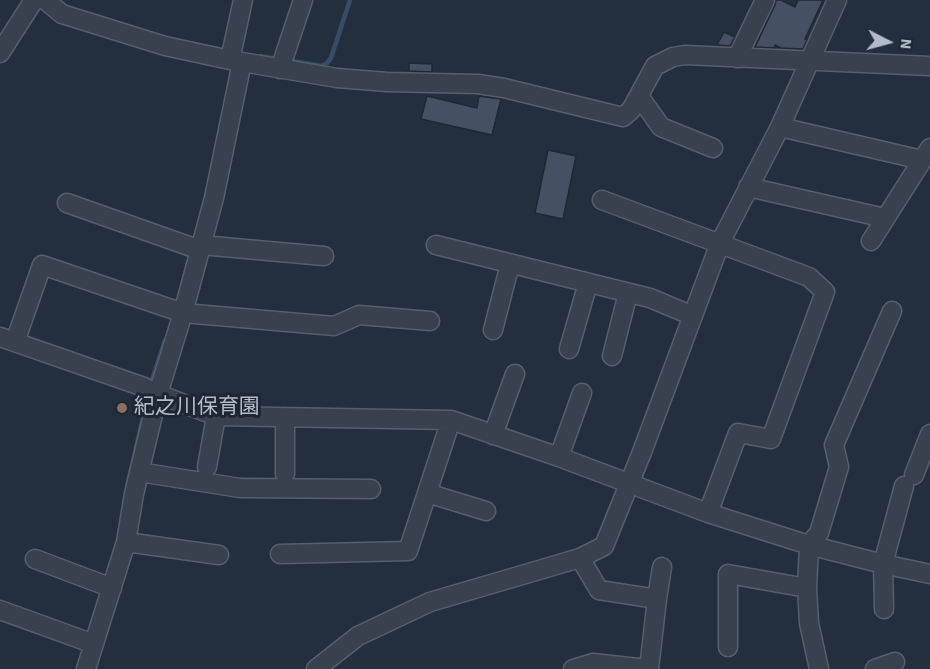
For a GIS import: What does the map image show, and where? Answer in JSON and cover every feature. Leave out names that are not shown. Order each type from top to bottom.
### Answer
[{"type":"street","points":[[0,53],[34,0]]},
{"type":"street","points":[[45,0],[165,46],[237,61],[282,62],[337,78],[487,85],[623,117],[631,110],[656,66],[673,57],[685,55],[930,66]]},
{"type":"street","points":[[86,669],[90,642],[108,586],[126,542],[134,494],[177,311],[196,247],[214,198],[237,61],[243,0]]},
{"type":"street","points":[[282,62],[303,0]]},
{"type":"street","points":[[737,58],[765,0]]},
{"type":"street","points":[[315,669],[358,636],[430,602],[580,558],[604,546],[720,243],[780,127],[837,0]]},
{"type":"street","points":[[639,96],[661,127],[713,148]]},
{"type":"street","points":[[780,127],[926,154],[871,241]]},
{"type":"street","points":[[748,188],[885,218]]},
{"type":"street","points":[[602,200],[809,277],[825,292],[771,439],[738,433],[708,513]]},
{"type":"street","points":[[67,203],[196,247],[324,256]]},
{"type":"street","points":[[436,245],[650,298],[693,316]]},
{"type":"street","points":[[493,330],[510,264]]},
{"type":"street","points":[[430,321],[359,315],[333,326],[177,311],[42,265],[7,339],[144,387],[216,416],[451,420],[559,457],[708,513],[809,545],[930,574]]},
{"type":"street","points":[[569,349],[588,283]]},
{"type":"street","points":[[612,357],[628,293]]},
{"type":"street","points":[[819,669],[809,623],[807,588],[809,545],[819,533],[839,467],[834,445],[892,311]]},
{"type":"street","points":[[493,435],[515,374]]},
{"type":"street","points":[[559,457],[582,393]]},
{"type":"street","points":[[207,467],[216,416]]},
{"type":"street","points":[[285,417],[285,474]]},
{"type":"street","points":[[280,554],[408,551],[451,420]]},
{"type":"street","points":[[884,609],[883,564],[909,481],[930,434]]},
{"type":"street","points":[[139,472],[240,488],[371,489]]},
{"type":"street","points":[[427,493],[486,511]]},
{"type":"street","points":[[126,542],[219,555]]},
{"type":"street","points":[[580,558],[599,590],[657,599]]},
{"type":"street","points":[[35,559],[108,586]]},
{"type":"street","points":[[573,669],[593,663],[648,669],[662,567]]},
{"type":"street","points":[[728,647],[728,574],[807,588]]},
{"type":"street","points":[[0,610],[90,642]]},
{"type":"street","points":[[875,669],[895,662]]},
{"type":"building","points":[[776,0],[795,7],[798,0],[823,0],[805,39],[807,40],[803,49],[781,48],[775,45],[774,48],[755,47]]},
{"type":"building","points":[[724,32],[735,37],[730,46],[717,45]]},
{"type":"building","points":[[409,63],[432,64],[432,72],[409,71]]},
{"type":"building","points":[[427,96],[477,108],[479,96],[501,99],[492,135],[421,119]]},
{"type":"building","points":[[548,150],[576,156],[563,219],[535,213]]},
{"type":"waterway","points":[[286,60],[322,66],[327,63],[331,58],[350,0]]},
{"type":"waterway","points":[[260,56],[278,59]]},
{"type":"waterway","points":[[150,386],[165,340]]},
{"type":"waterway","points":[[127,487],[147,400]]},
{"type":"place","name":"紀之川保育園","points":[[122,408]]}]
